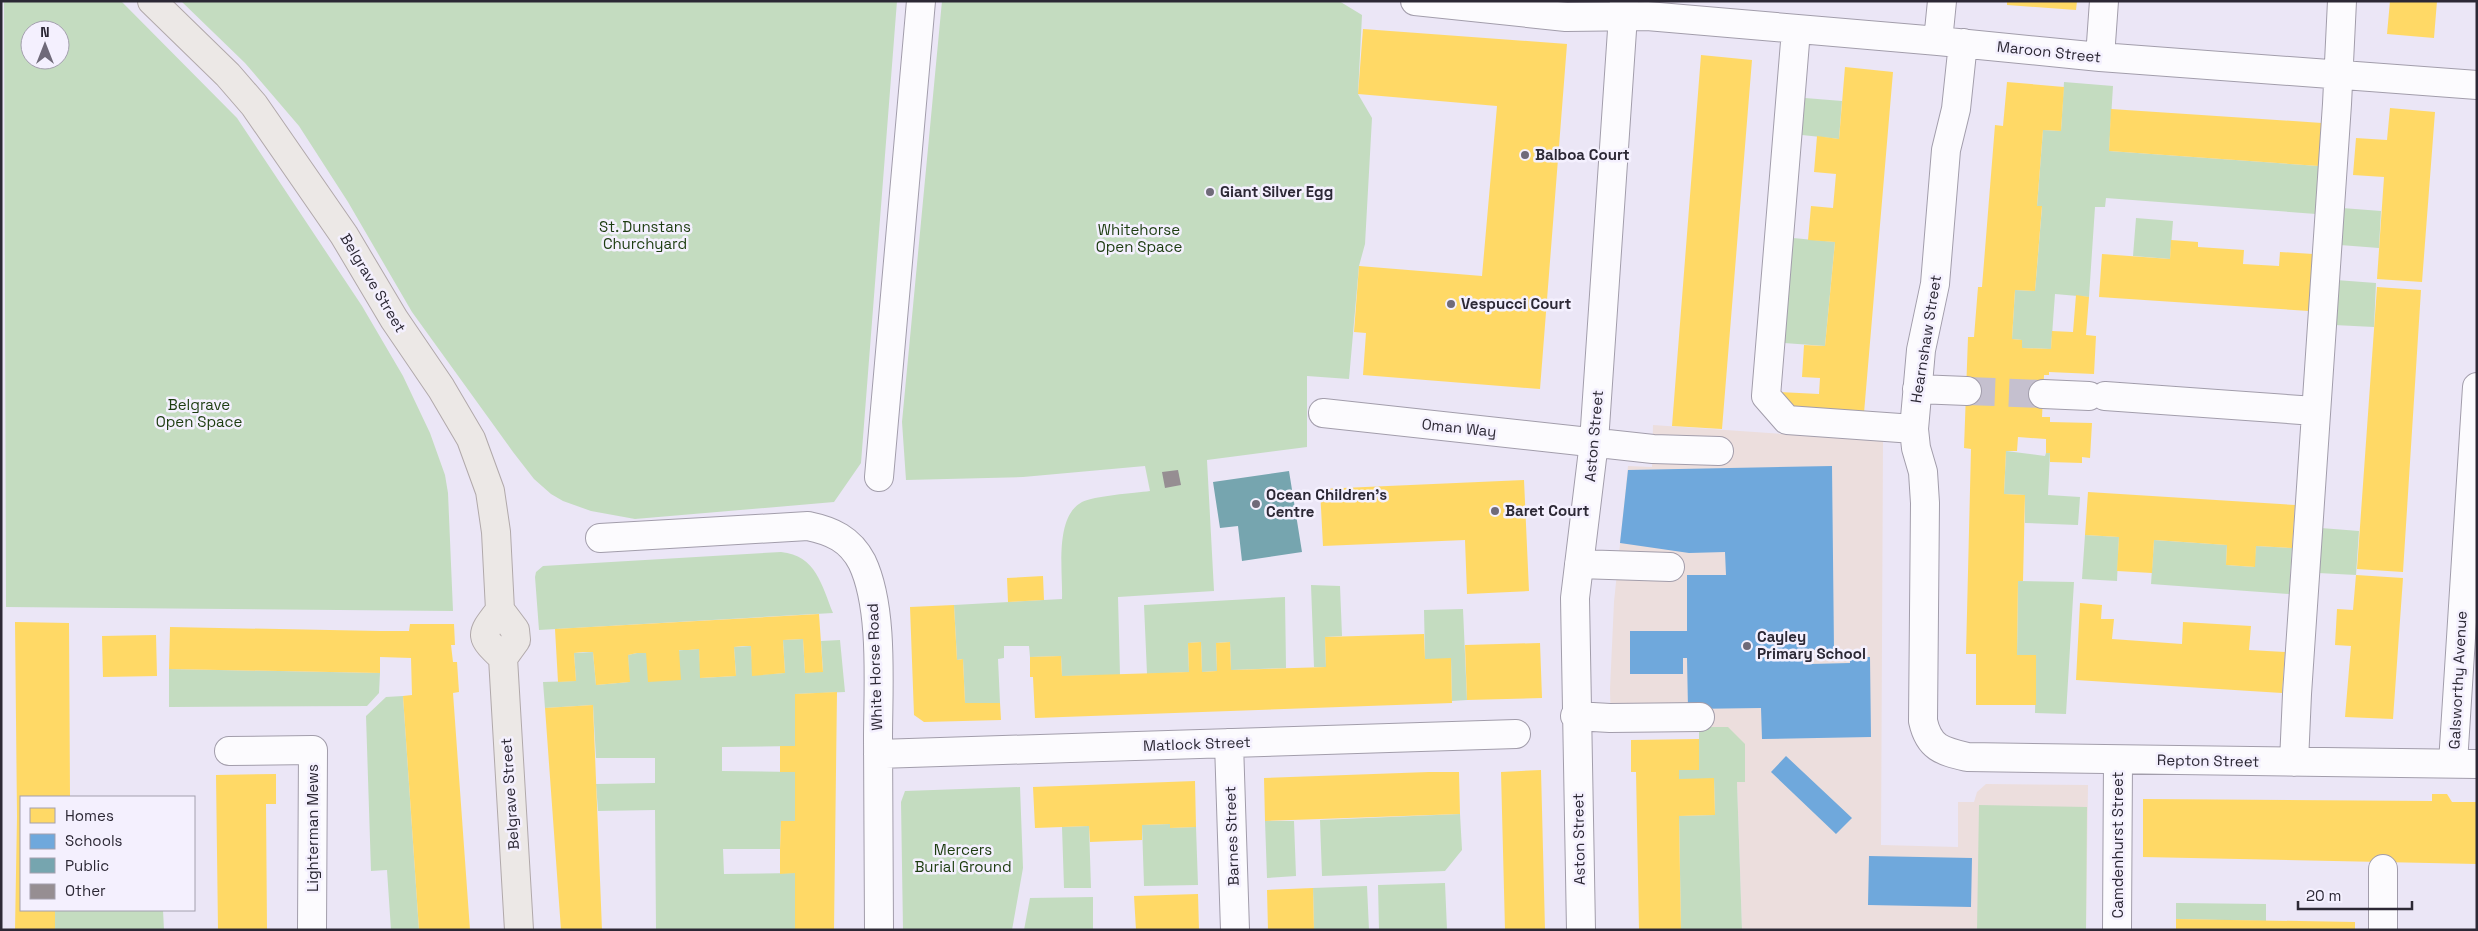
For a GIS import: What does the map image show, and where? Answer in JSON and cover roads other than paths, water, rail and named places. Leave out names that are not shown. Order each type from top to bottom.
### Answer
[{"type":"main road","name":"Belgrave Street","points":[[152,1],[228,75],[254,105],[344,235],[394,319],[441,388],[472,439],[490,491],[496,532],[500,610],[515,630],[516,640],[503,658],[519,930]]},
{"type":"street","points":[[879,476],[921,1]]},
{"type":"street","name":"Maroon Street","points":[[1414,1],[1566,17],[1623,9],[1647,16],[1796,30],[1951,42],[2100,57],[2477,85]]},
{"type":"street","name":"Hearnshaw Street","points":[[1941,749],[1931,742],[1923,721],[1925,503],[1923,472],[1916,448],[1914,429],[1924,336],[1935,284],[1946,150],[1956,109],[1951,42],[1942,1]]},
{"type":"street","points":[[2100,57],[2104,1]]},
{"type":"street","points":[[2294,762],[2342,1]]},
{"type":"street","name":"Aston Street","points":[[1581,930],[1575,716],[1575,598],[1594,442],[1623,9]]},
{"type":"street","points":[[1796,30],[1766,396],[1787,420],[1914,429]]},
{"type":"street","name":"Galsworthy Avenue","points":[[2465,764],[2477,387]]},
{"type":"street","points":[[1917,389],[1967,391]]},
{"type":"street","points":[[2043,394],[2315,411]]},
{"type":"street","name":"Oman Way","points":[[1323,413],[1653,449],[1719,451]]},
{"type":"street","name":"White Horse Road","points":[[600,538],[808,526],[833,532],[841,536],[861,560],[871,587],[878,676],[879,930]]},
{"type":"street","points":[[1578,564],[1670,567]]},
{"type":"street","points":[[1575,716],[1610,718],[1700,717]]},
{"type":"street","name":"Matlock Street","points":[[878,754],[1516,734]]},
{"type":"street","name":"Barnes Street","points":[[1229,743],[1235,930]]},
{"type":"street","name":"Repton Street","points":[[1941,749],[1967,757],[2465,764]]},
{"type":"street","name":"Lighterman Mews","points":[[229,751],[313,750],[312,930]]},
{"type":"street","name":"Camdenhurst Street","points":[[2118,760],[2118,930]]},
{"type":"street","points":[[2383,869],[2383,930]]},
{"type":"tunnel","points":[[1967,391],[2043,394]]},
{"type":"place","name":"Balboa Court","points":[[1525,155]]},
{"type":"place","name":"Giant Silver Egg","points":[[1210,192]]},
{"type":"place","name":"Vespucci Court","points":[[1451,304]]},
{"type":"place","name":"Ocean Children's Centre","points":[[1256,504]]},
{"type":"place","name":"Baret Court","points":[[1495,511]]},
{"type":"place","name":"Cayley Primary School","points":[[1747,646]]},
{"type":"park label","name":"St. Dunstans Churchyard","points":[[645,236]]},
{"type":"park label","name":"Whitehorse Open Space","points":[[1139,238]]},
{"type":"park label","name":"Belgrave Open Space","points":[[199,414]]},
{"type":"park label","name":"Mercers Burial Ground","points":[[963,858]]}]
